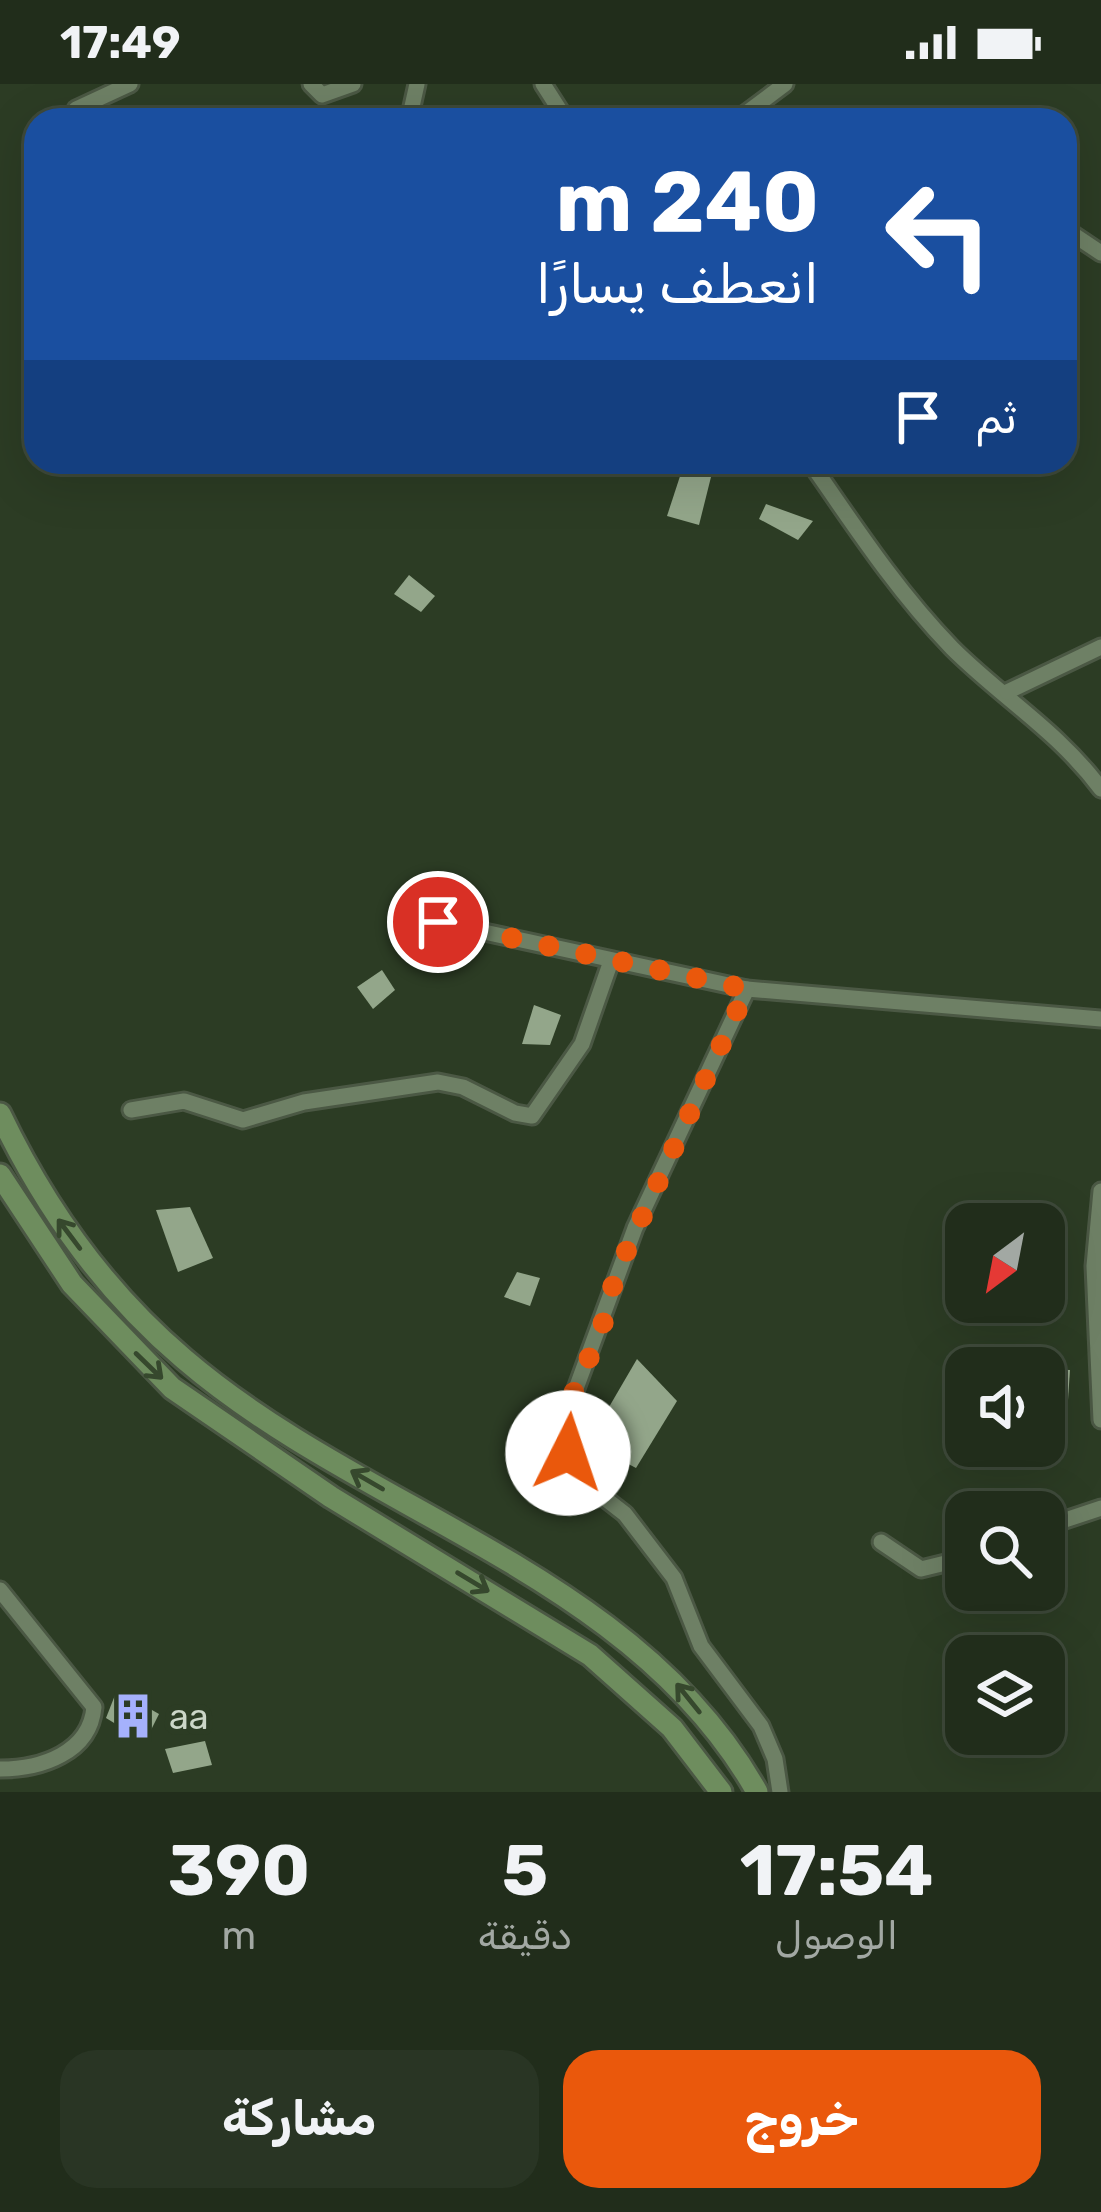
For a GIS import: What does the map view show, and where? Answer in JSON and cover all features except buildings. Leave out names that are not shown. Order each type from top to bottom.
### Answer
[{"type":"main road","points":[[0,1114],[61,1223],[101,1276],[184,1360],[264,1418],[526,1574],[634,1645],[678,1684],[757,1792]]},
{"type":"main road","points":[[0,1175],[72,1284],[172,1388],[332,1497],[590,1655],[672,1728],[718,1792]]},
{"type":"street","points":[[78,108],[130,84]]},
{"type":"street","points":[[311,84],[322,95],[353,84]]},
{"type":"street","points":[[753,108],[784,84]]},
{"type":"street","points":[[819,474],[851,524],[924,617],[969,664],[1065,745],[1101,789]]},
{"type":"street","points":[[1007,692],[1101,647]]},
{"type":"street","points":[[438,922],[747,989],[1101,1019]]},
{"type":"street","points":[[130,1110],[184,1101],[243,1120],[304,1102],[438,1082],[463,1087],[515,1113],[532,1116],[582,1044],[611,961]]},
{"type":"street","points":[[747,989],[616,1274],[601,1331],[567,1408],[564,1439],[589,1486],[625,1514],[674,1578],[701,1646],[761,1726],[775,1759],[780,1792]]},
{"type":"street","points":[[1101,1191],[1094,1234],[1094,1297],[1101,1420]]},
{"type":"street","points":[[1065,1520],[1101,1508]]},
{"type":"street","points":[[881,1542],[921,1569],[945,1563]]},
{"type":"street","points":[[0,1590],[94,1707],[83,1740],[67,1753],[42,1764],[0,1769]]},
{"type":"place","name":"aa","points":[[133,1716]]},
{"type":"route","points":[[438,922],[747,989],[616,1274],[601,1331],[567,1408],[563,1424],[568,1453]]}]
